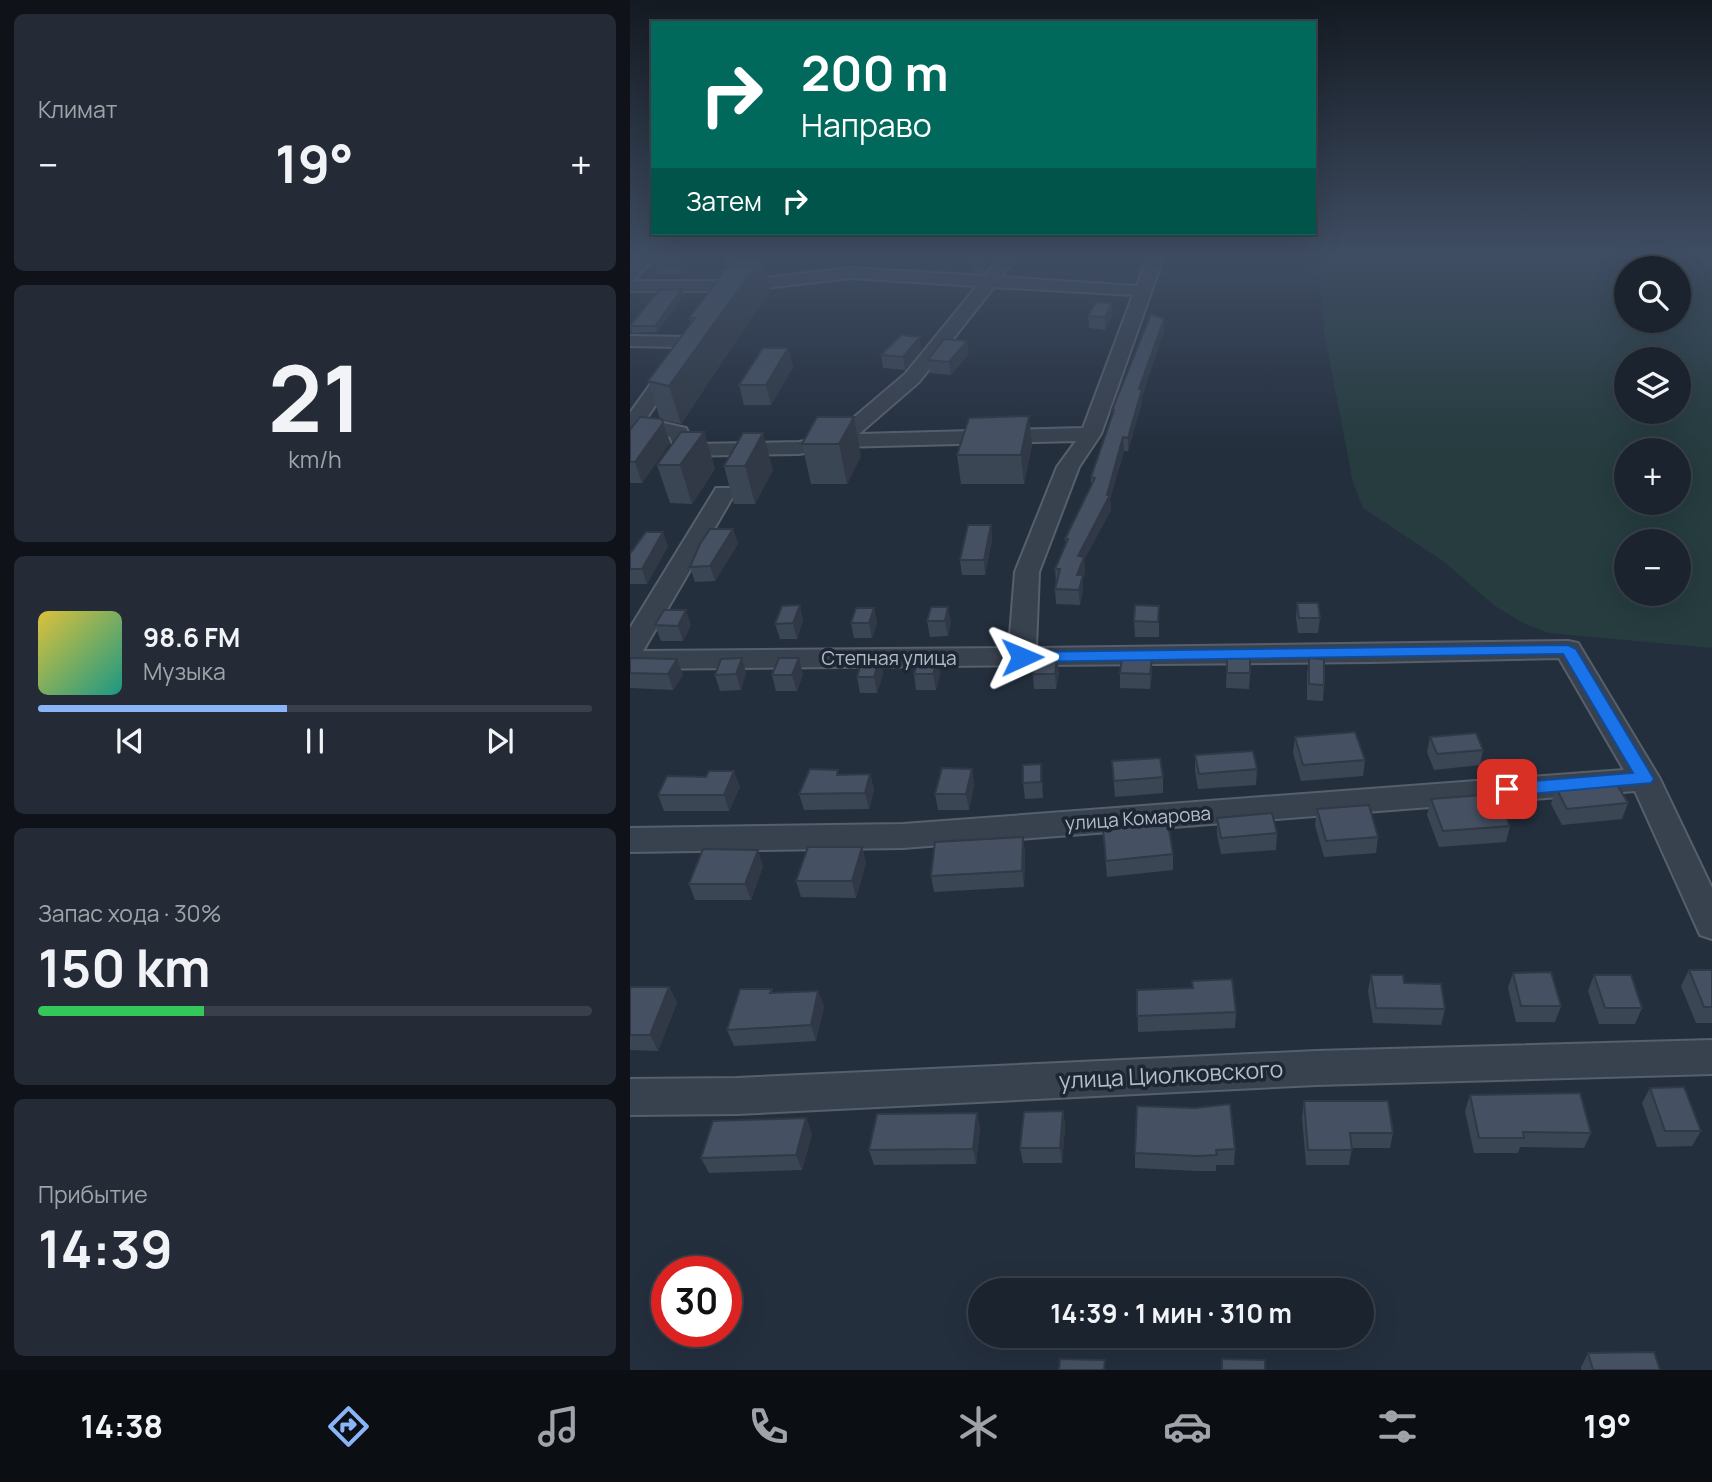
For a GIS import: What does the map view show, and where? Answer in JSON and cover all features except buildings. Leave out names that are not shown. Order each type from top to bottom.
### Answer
[{"type":"street","points":[[839,441],[887,403],[912,378],[960,317]]},
{"type":"street","points":[[1022,657],[1027,572],[1068,467],[1091,434],[1134,317]]},
{"type":"street","points":[[630,341],[690,342],[632,422],[649,428],[679,432],[686,451],[799,448],[839,441],[1091,434]]},
{"type":"street","points":[[630,650],[724,493]]},
{"type":"street","name":"Степная улица","points":[[630,660],[1568,649],[1645,779]]},
{"type":"street","points":[[1645,779],[1712,925]]},
{"type":"street","name":"улица Комарова","points":[[630,840],[903,836],[1645,779]]},
{"type":"street","name":"улица Циолковского","points":[[630,1097],[737,1096],[1317,1068],[1712,1057]]},
{"type":"green space","points":[[1323,317],[1614,317],[1614,333],[1691,333],[1691,317],[1712,317],[1712,648],[1549,633],[1523,623],[1495,606],[1443,561],[1363,508],[1353,483]]},
{"type":"route","points":[[1022,657],[1568,649],[1645,779],[1507,789]]}]
